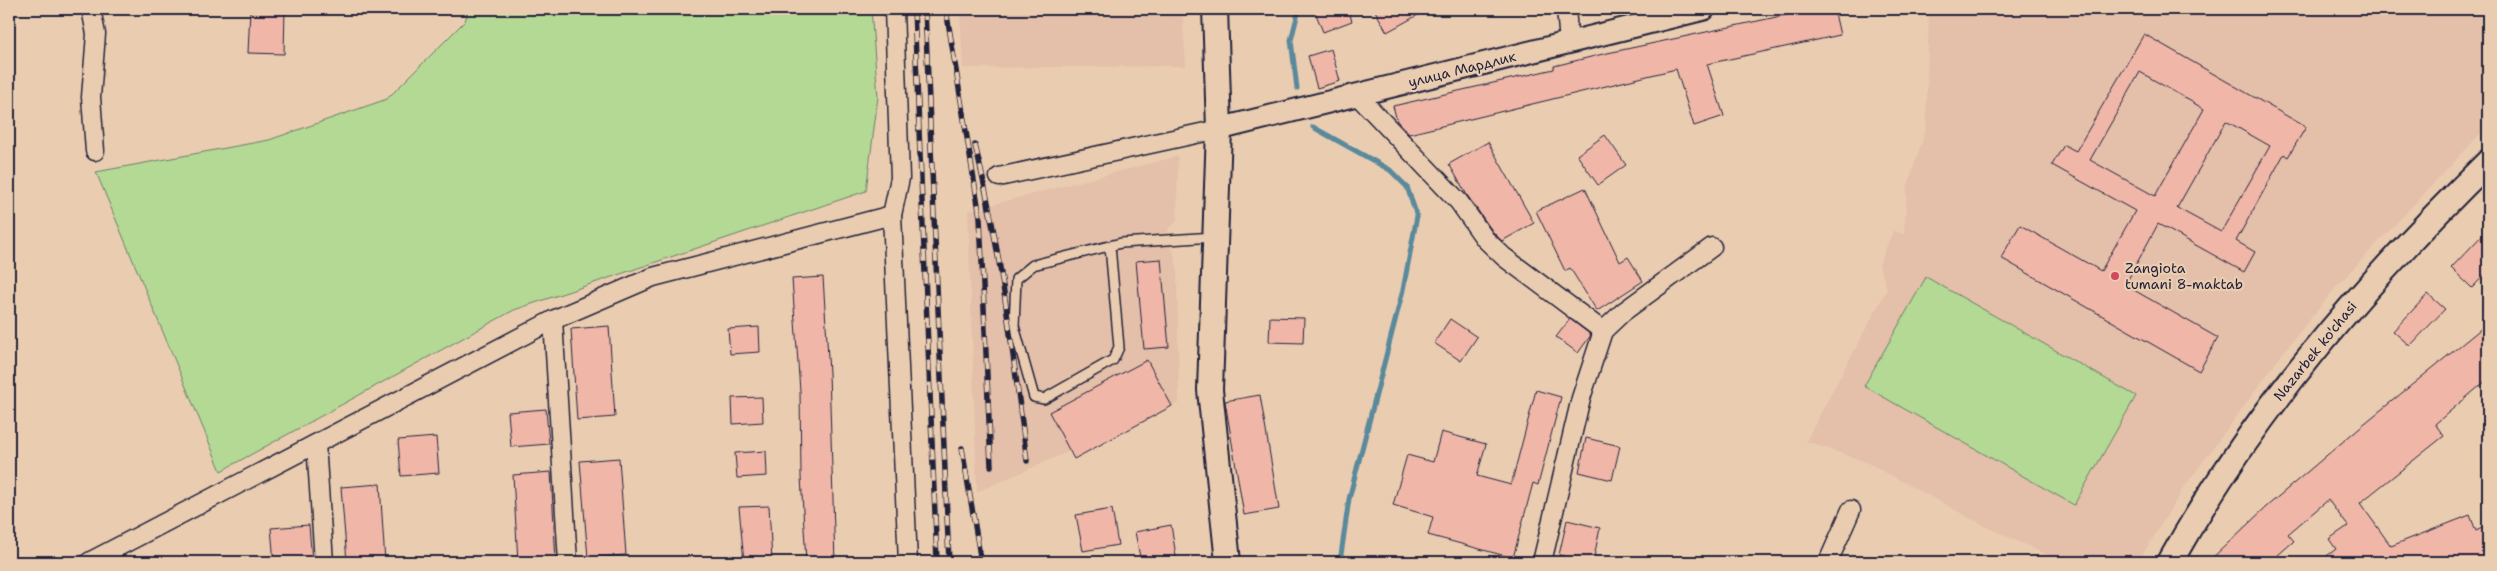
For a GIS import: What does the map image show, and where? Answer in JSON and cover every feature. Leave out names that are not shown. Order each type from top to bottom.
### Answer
[{"type":"main road","points":[[1215,9],[1219,129],[1210,390],[1228,562]]},
{"type":"main road","name":"Nazarbek ko'chasi","points":[[2170,562],[2238,454],[2298,370],[2395,256],[2488,162]]},
{"type":"street","points":[[91,9],[96,34],[91,98],[96,151]]},
{"type":"street","points":[[894,9],[900,178],[892,215],[908,562]]},
{"type":"street","points":[[1566,9],[1569,43]]},
{"type":"street","name":"улица Мардлик","points":[[1219,129],[1704,9]]},
{"type":"street","points":[[1357,94],[1459,202],[1485,239],[1504,257],[1603,331]]},
{"type":"street","points":[[999,177],[1219,129]]},
{"type":"street","points":[[89,562],[553,320],[653,277],[892,215]]},
{"type":"street","points":[[1542,562],[1581,398],[1603,331],[1623,312],[1712,247]]},
{"type":"street","points":[[553,320],[568,562]]},
{"type":"street","points":[[316,444],[324,562]]},
{"type":"street","points":[[1828,562],[1851,510]]},
{"type":"lane","points":[[1110,246],[1119,347],[1113,360],[1044,399],[1034,397],[1014,326],[1016,279],[1033,265],[1121,243],[1215,237]]},
{"type":"shaded area","points":[[960,9],[1182,9],[1186,66],[963,68]]},
{"type":"shaded area","name":"Zangiota tumani 8-maktab","points":[[1929,9],[2488,9],[2488,126],[2337,286],[2286,349],[2183,489],[2138,562],[2062,562],[1987,527],[1866,462],[1806,441],[1887,289],[1879,265],[1893,231],[1904,234],[1907,188],[1926,129]]},
{"type":"shaded area","points":[[1178,156],[1177,221],[1168,229],[1177,267],[1179,403],[977,492],[968,211]]},
{"type":"green space","points":[[469,9],[871,9],[878,97],[866,191],[514,310],[221,471],[96,172],[269,140],[387,99],[465,21]]},
{"type":"green space","points":[[1926,277],[2136,396],[2074,505],[1864,386]]},
{"type":"building","points":[[250,9],[285,9],[284,54],[248,53]]},
{"type":"building","points":[[1314,9],[1348,9],[1352,21],[1323,32]]},
{"type":"building","points":[[1374,9],[1429,9],[1387,32]]},
{"type":"building","points":[[1814,9],[1834,9],[1840,35],[1707,64],[1724,116],[1694,126],[1676,69],[1409,134],[1397,121],[1393,106],[1554,69],[1554,66],[1603,54]]},
{"type":"building","points":[[2144,34],[2306,127],[2288,157],[2284,154],[2236,241],[2255,252],[2244,272],[2158,224],[2125,285],[2218,338],[2199,371],[2001,258],[2020,225],[2101,271],[2135,211],[2052,165],[2064,145],[2076,151]],"holes":[[[2140,72],[2204,109],[2155,196],[2090,160]],[[2226,121],[2270,146],[2221,232],[2177,208]]]},
{"type":"building","points":[[1331,49],[1340,81],[1317,88],[1308,56]]},
{"type":"building","points":[[1605,135],[1626,165],[1598,185],[1577,155]]},
{"type":"building","points":[[1488,142],[1534,223],[1502,241],[1493,232],[1467,195],[1449,164]]},
{"type":"building","points":[[1585,188],[1620,262],[1628,257],[1643,281],[1597,311],[1570,268],[1565,271],[1536,211]]},
{"type":"building","points":[[2488,229],[2488,271],[2472,288],[2451,268]]},
{"type":"building","points":[[1161,259],[1169,347],[1144,349],[1136,261]]},
{"type":"building","points":[[823,277],[829,373],[835,562],[806,562],[801,477],[800,391],[792,279]]},
{"type":"building","points":[[2428,294],[2445,309],[2410,346],[2393,331]]},
{"type":"building","points":[[1270,317],[1304,318],[1303,343],[1269,342]]},
{"type":"building","points":[[1450,319],[1477,337],[1461,361],[1434,343]]},
{"type":"building","points":[[1570,319],[1591,335],[1578,353],[1556,337]]},
{"type":"building","points":[[2488,323],[2488,379],[2435,424],[2444,436],[2360,503],[2391,546],[2470,515],[2476,531],[2488,525],[2488,562],[2319,562],[2336,549],[2329,539],[2348,526],[2328,500],[2288,534],[2294,541],[2270,562],[2208,562],[2266,507],[2360,427]]},
{"type":"building","points":[[609,326],[615,417],[577,420],[571,329]]},
{"type":"building","points":[[759,327],[760,352],[730,354],[728,329]]},
{"type":"building","points":[[1147,360],[1172,406],[1074,459],[1049,412]]},
{"type":"building","points":[[1536,390],[1561,397],[1538,485],[1533,483],[1513,558],[1428,535],[1433,517],[1393,505],[1407,455],[1433,462],[1441,432],[1486,444],[1477,476],[1511,485]]},
{"type":"building","points":[[1260,395],[1279,509],[1244,515],[1225,401]]},
{"type":"building","points":[[762,397],[763,422],[733,424],[732,398]]},
{"type":"building","points":[[546,409],[549,444],[511,447],[508,412]]},
{"type":"building","points":[[436,437],[439,473],[401,476],[398,440]]},
{"type":"building","points":[[1586,438],[1620,446],[1612,480],[1579,472]]},
{"type":"building","points":[[766,451],[767,476],[737,478],[735,453]]},
{"type":"building","points":[[619,458],[626,555],[588,558],[580,461]]},
{"type":"building","points":[[551,472],[556,562],[518,562],[513,475]]},
{"type":"building","points":[[380,484],[385,562],[347,562],[341,487]]},
{"type":"building","points":[[769,506],[772,562],[744,562],[739,507]]},
{"type":"building","points":[[1112,509],[1118,545],[1083,551],[1076,515]]},
{"type":"building","points":[[1567,520],[1600,528],[1593,562],[1559,555]]},
{"type":"building","points":[[309,525],[312,561],[274,562],[271,528]]},
{"type":"building","points":[[1171,525],[1177,562],[1141,562],[1135,532]]},
{"type":"waterway","points":[[1297,88],[1291,40],[1299,9]]},
{"type":"waterway","points":[[1313,127],[1390,170],[1407,187],[1417,216],[1403,290],[1349,499],[1340,562]]},
{"type":"railway","points":[[914,9],[937,562]]},
{"type":"railway","points":[[925,9],[949,562]]},
{"type":"railway","points":[[946,9],[980,217],[991,466]]},
{"type":"railway","points":[[975,145],[999,263],[1027,461]]},
{"type":"railway","points":[[962,448],[981,562]]},
{"type":"place","name":"Zangiota tumani 8-maktab","points":[[2115,276]]}]
